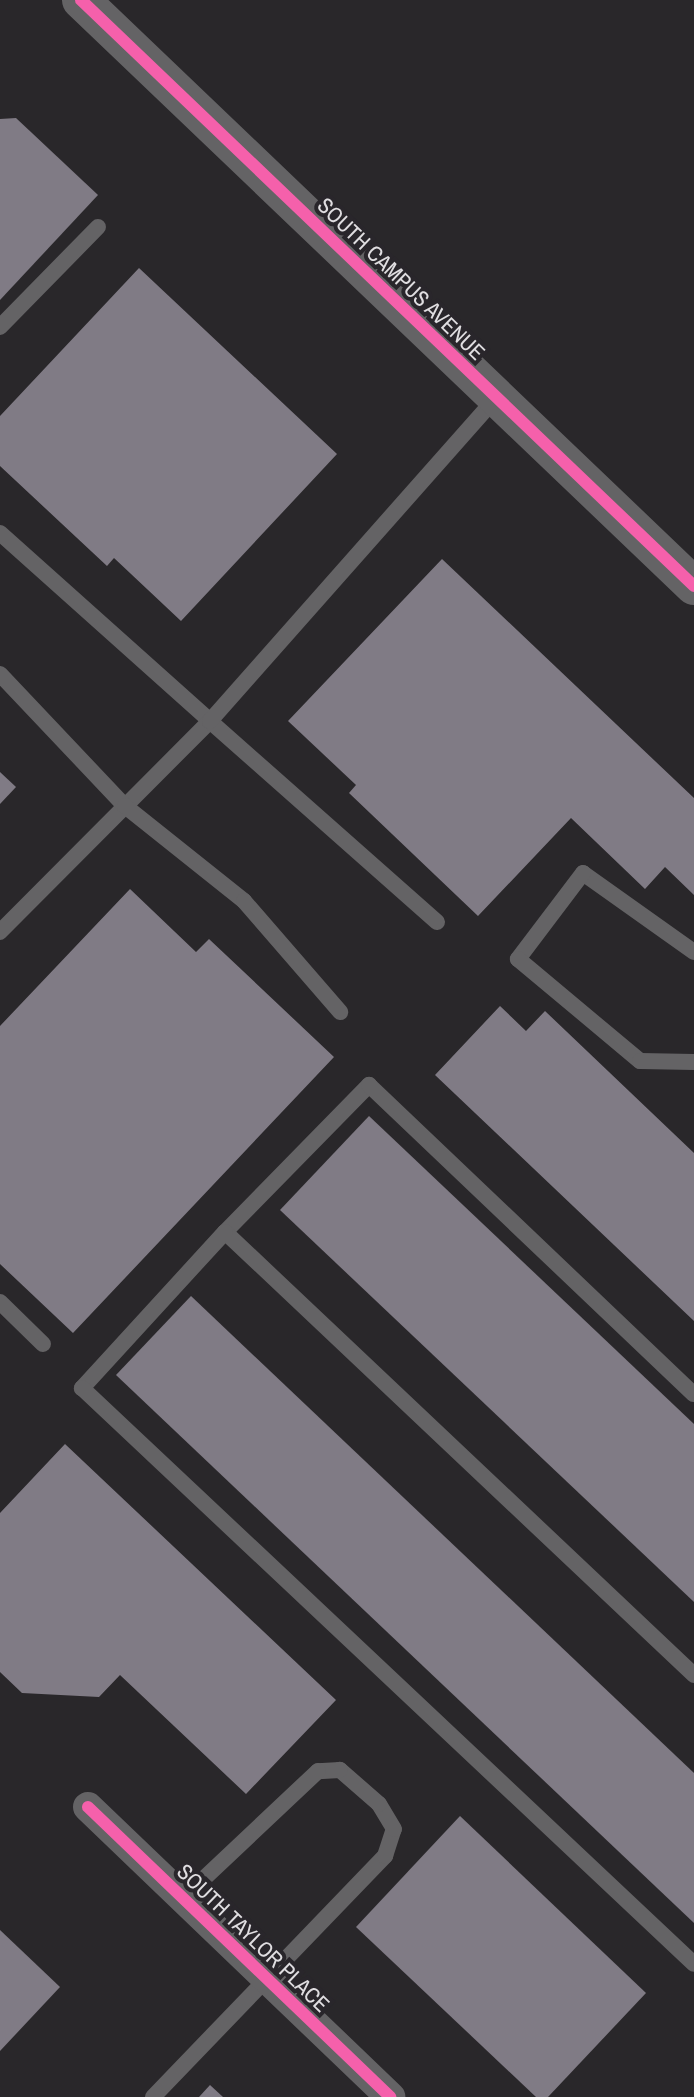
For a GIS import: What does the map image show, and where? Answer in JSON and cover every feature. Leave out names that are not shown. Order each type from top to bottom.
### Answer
[{"type":"street","name":"SOUTH CAMPUS AVENUE","points":[[81,0],[694,586]]},
{"type":"street","name":"SOUTH TAYLOR PLACE","points":[[88,1807],[390,2097]]},
{"type":"lane","points":[[0,327],[98,227]]},
{"type":"lane","points":[[0,932],[210,721],[497,397]]},
{"type":"lane","points":[[0,533],[437,922]]},
{"type":"lane","points":[[0,674],[125,806],[244,901],[340,1012]]},
{"type":"lane","points":[[694,952],[583,873],[518,959],[640,1061],[694,1062]]},
{"type":"lane","points":[[694,1394],[369,1085],[225,1232],[82,1388],[694,1964]]},
{"type":"lane","points":[[225,1232],[694,1675]]},
{"type":"lane","points":[[0,1302],[43,1344]]},
{"type":"lane","points":[[153,2097],[385,1856],[394,1829],[379,1804],[340,1770],[318,1771],[183,1898]]},
{"type":"building","points":[[16,118],[98,195],[0,300],[0,119]]},
{"type":"building","points":[[139,268],[337,454],[181,621],[114,558],[107,566],[0,466],[0,416]]},
{"type":"building","points":[[442,559],[694,798],[694,895],[665,867],[645,889],[571,818],[478,916],[349,793],[356,785],[288,721]]},
{"type":"building","points":[[0,772],[16,787],[0,804]]},
{"type":"building","points":[[130,889],[196,952],[209,939],[334,1057],[73,1333],[0,1264],[0,1026]]},
{"type":"building","points":[[500,1006],[526,1031],[545,1011],[694,1153],[694,1321],[435,1075]]},
{"type":"building","points":[[369,1116],[694,1424],[694,1602],[280,1210]]},
{"type":"building","points":[[191,1296],[694,1773],[694,1923],[116,1375]]},
{"type":"building","points":[[65,1444],[336,1700],[246,1794],[120,1675],[99,1697],[22,1693],[0,1672],[0,1513]]},
{"type":"building","points":[[460,1816],[646,1993],[548,2097],[536,2097],[356,1927]]},
{"type":"building","points":[[0,1930],[60,1987],[0,2051]]},
{"type":"building","points":[[210,2085],[223,2097],[199,2097]]},
{"type":"cycle path","points":[[81,0],[694,586]]},
{"type":"cycle path","points":[[88,1807],[390,2097]]}]
